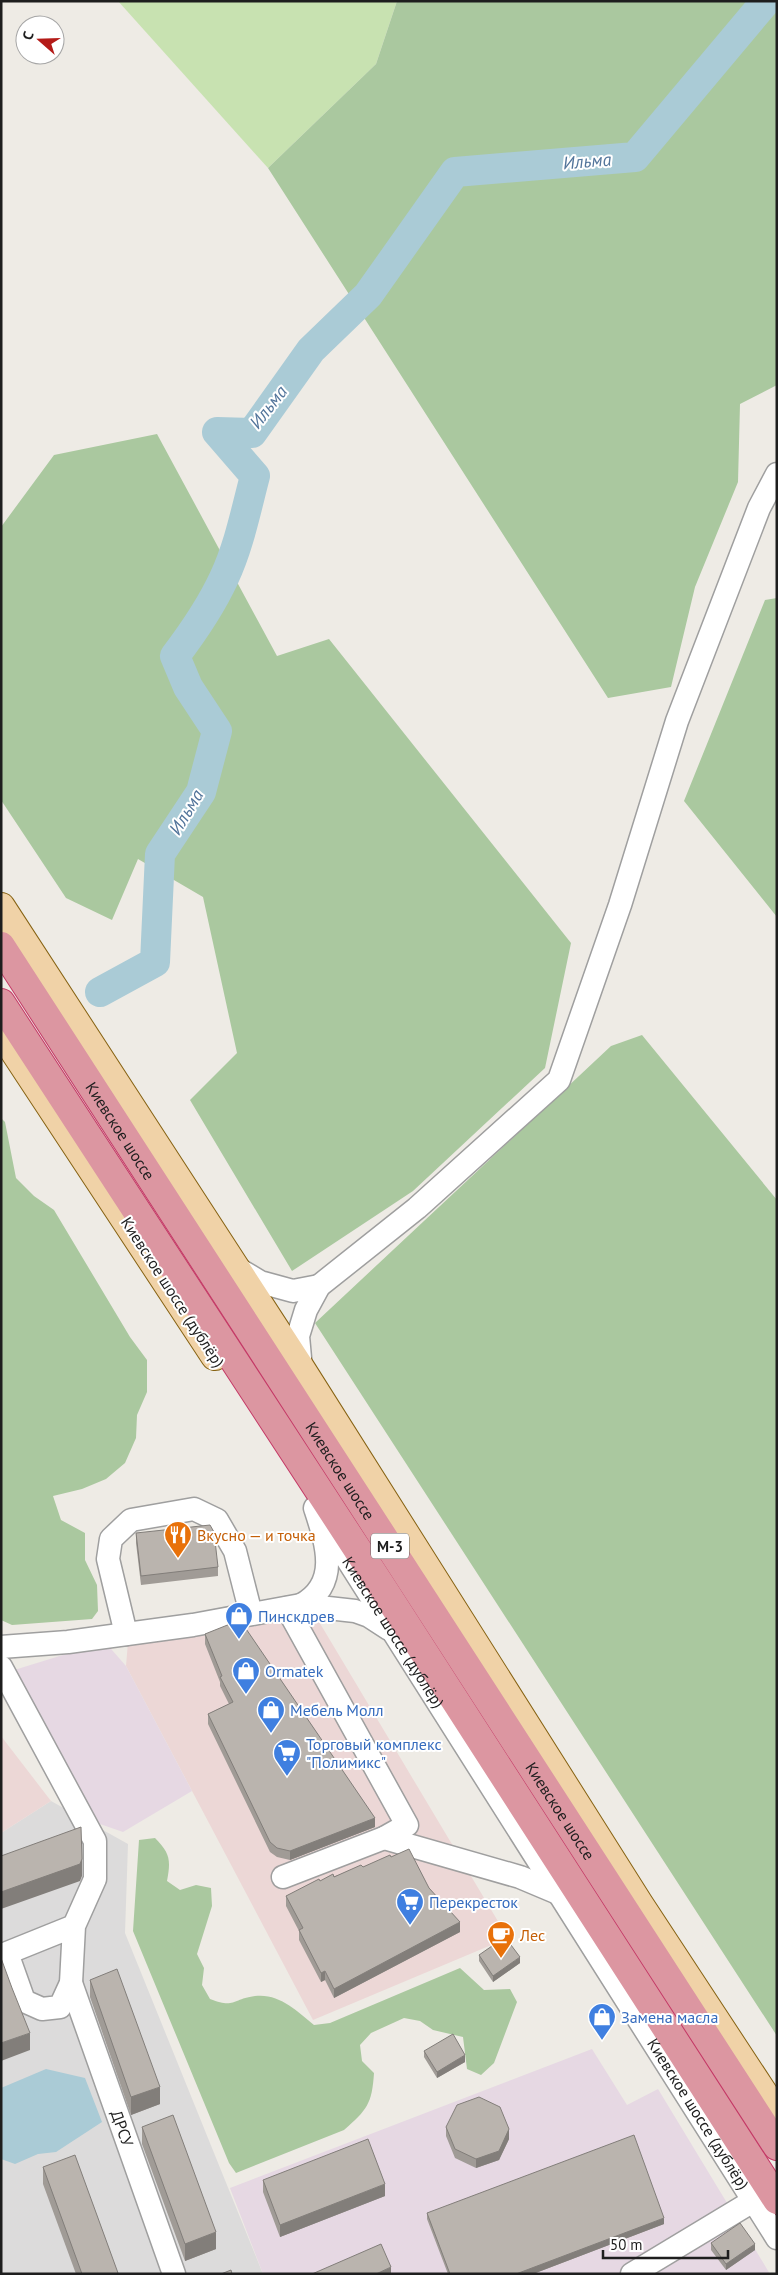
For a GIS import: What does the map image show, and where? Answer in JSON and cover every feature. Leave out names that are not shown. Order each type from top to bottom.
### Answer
[{"type":"highway","name":"Киевское шоссе","points":[[1,946],[777,2146]]},
{"type":"highway","name":"Киевское шоссе","points":[[1,1003],[765,2201]]},
{"type":"main road","points":[[1,907],[301,1369],[633,1895],[777,2114]]},
{"type":"main road","name":"Киевское шоссе (дублёр)","points":[[1,1031],[247,1405],[324,1510]]},
{"type":"street","points":[[301,1369],[298,1336],[306,1310],[319,1286],[417,1208],[559,1080],[620,905],[677,722],[759,508],[777,474]]},
{"type":"street","points":[[235,1267],[260,1282],[293,1290],[319,1286]]},
{"type":"street","points":[[126,1634],[108,1559],[111,1539],[131,1520],[194,1509],[217,1520],[234,1551],[251,1614]]},
{"type":"street","points":[[1,1647],[68,1642],[193,1626],[294,1606],[313,1599],[326,1577],[327,1559],[324,1536],[324,1510]]},
{"type":"street","name":"Киевское шоссе (дублёр)","points":[[324,1510],[394,1632],[558,1893],[765,2201],[777,2238]]},
{"type":"street","points":[[294,1606],[355,1611],[379,1621],[394,1632]]},
{"type":"street","points":[[283,1877],[384,1838],[407,1825],[294,1606]]},
{"type":"street","points":[[1,1667],[95,1841],[95,1879],[74,1926],[71,1983],[60,2007],[42,2009],[24,2000],[7,1953],[74,1926]]},
{"type":"street","points":[[384,1838],[520,1877],[558,1893]]},
{"type":"street","name":"ДРСУ","points":[[71,1983],[174,2274]]},
{"type":"street","points":[[632,2274],[765,2201]]},
{"type":"shaded area","points":[[312,1610],[508,1938],[313,2020],[126,1666],[128,1642]]},
{"type":"shaded area","points":[[105,1642],[126,1666],[192,1791],[123,1832],[100,1824],[11,1671]]},
{"type":"shaded area","points":[[1,1736],[51,1801],[1,1833]]},
{"type":"shaded area","points":[[51,1801],[128,1844],[125,1933],[263,2274],[3,2274],[1,2269],[1,1833]]},
{"type":"shaded area","points":[[592,2049],[627,2105],[658,2089],[770,2274],[263,2274],[230,2188]]},
{"type":"green space","points":[[118,1],[397,1],[376,64],[268,168]]},
{"type":"green space","points":[[397,1],[777,1],[777,385],[740,404],[738,482],[695,587],[671,687],[608,698],[268,168],[376,64]]},
{"type":"green space","points":[[157,434],[277,656],[329,639],[571,943],[545,1068],[413,1191],[292,1271],[190,1100],[237,1053],[203,897],[138,859],[112,920],[66,898],[1,800],[1,527],[54,455]]},
{"type":"green space","points":[[777,598],[777,917],[684,801],[765,600]]},
{"type":"green space","points":[[642,1035],[777,1200],[777,2036],[315,1323],[611,1046]]},
{"type":"green space","points":[[1,1118],[5,1122],[16,1178],[34,1196],[54,1210],[130,1337],[147,1360],[147,1392],[137,1415],[136,1438],[125,1463],[106,1479],[82,1489],[53,1496],[61,1520],[85,1533],[85,1560],[97,1585],[98,1611],[92,1619],[12,1625],[1,1620]]},
{"type":"green space","points":[[155,1838],[164,1848],[168,1857],[167,1881],[180,1890],[196,1885],[211,1888],[212,1906],[197,1954],[204,1968],[202,1985],[210,1999],[229,2003],[247,1997],[272,1997],[287,2004],[314,2025],[330,2023],[460,1968],[484,1990],[510,1989],[517,2002],[494,2063],[481,2075],[467,2069],[463,2037],[433,2030],[420,2021],[404,2018],[371,2033],[360,2045],[362,2061],[374,2073],[373,2084],[367,2106],[352,2123],[344,2130],[236,2173],[229,2163],[133,1931],[139,1840]]},
{"type":"water","points":[[46,2069],[85,2078],[102,2122],[56,2152],[38,2154],[15,2164],[1,2159],[1,2088]]},
{"type":"building","points":[[210,1525],[214,1532],[218,1567],[141,1576],[136,1533]]},
{"type":"building","name":"Торговый комплекс \"Полимикс\"","points":[[240,1620],[375,1818],[290,1851],[277,1848],[270,1842],[208,1714],[233,1702],[220,1677],[222,1676],[205,1634]]},
{"type":"building","points":[[81,1827],[82,1859],[80,1864],[1,1892],[1,1856]]},
{"type":"building","points":[[409,1849],[429,1888],[460,1922],[334,1989],[325,1971],[321,1973],[299,1930],[303,1928],[286,1896],[319,1879],[320,1881],[333,1874],[334,1877],[361,1865],[363,1867]]},
{"type":"building","points":[[505,1937],[520,1957],[493,1976],[479,1955]]},
{"type":"building","points":[[1,1958],[30,2033],[1,2043]]},
{"type":"building","points":[[117,1969],[160,2087],[131,2097],[90,1980]]},
{"type":"building","points":[[453,2034],[465,2055],[437,2072],[424,2051]]},
{"type":"building","points":[[479,2097],[500,2107],[509,2129],[499,2151],[476,2159],[455,2149],[446,2127],[457,2105]]},
{"type":"building","points":[[173,2115],[216,2232],[185,2244],[142,2127]]},
{"type":"building","points":[[634,2135],[664,2218],[516,2274],[450,2274],[427,2213]]},
{"type":"building","points":[[368,2139],[385,2184],[280,2225],[263,2180]]},
{"type":"building","points":[[75,2155],[118,2273],[82,2274],[43,2167]]},
{"type":"building","points":[[740,2223],[755,2244],[726,2264],[711,2243]]},
{"type":"building","points":[[381,2244],[391,2267],[376,2274],[312,2274]]},
{"type":"building","points":[[231,2270],[232,2274],[221,2274]]},
{"type":"waterway","name":"Ильма","points":[[100,992],[155,962],[160,854],[201,792],[217,731],[188,687],[175,656],[202,618],[224,578],[238,541],[255,476],[217,432],[252,433],[311,350],[368,295],[455,172],[635,157],[766,1]]},
{"type":"place","name":"Вкусно — и точка","points":[[178,1559]]},
{"type":"place","name":"Пинскдрев","points":[[239,1640]]},
{"type":"place","name":"Ormatek","points":[[246,1695]]},
{"type":"place","name":"Мебель Молл","points":[[271,1734]]},
{"type":"place","name":"Торговый комплекс \"Полимикс\"","points":[[287,1777]]},
{"type":"place","name":"Перекресток","points":[[410,1926]]},
{"type":"place","name":"Лес","points":[[501,1959]]},
{"type":"place","name":"Замена масла","points":[[602,2041]]}]
